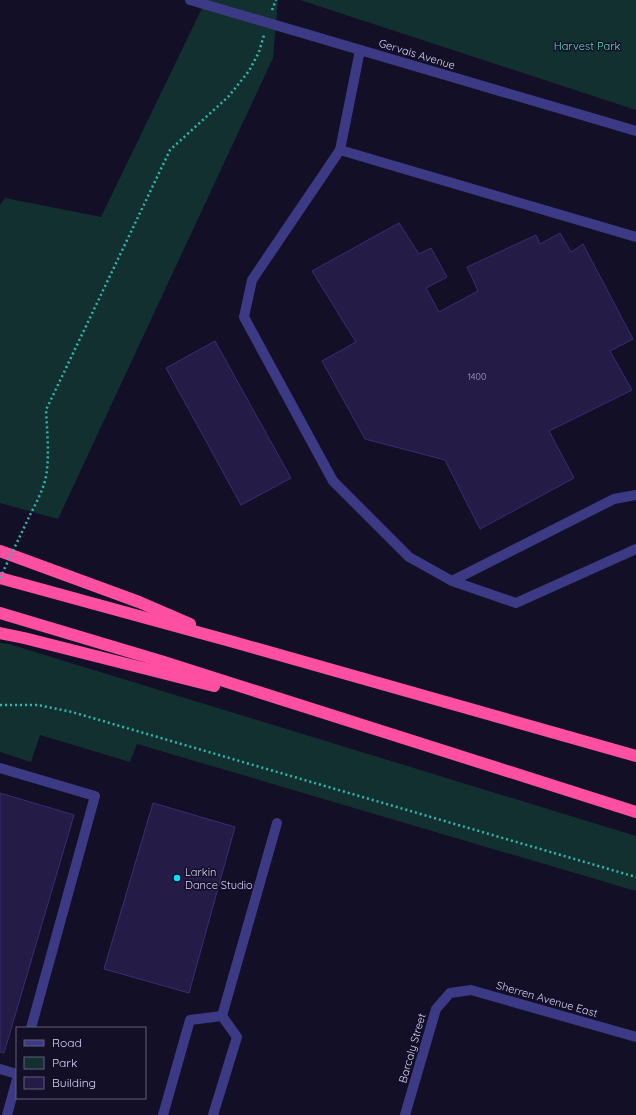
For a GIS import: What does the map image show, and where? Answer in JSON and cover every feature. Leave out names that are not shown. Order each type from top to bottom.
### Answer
[{"type":"highway","points":[[0,551],[139,602],[230,642]]},
{"type":"highway","points":[[0,578],[636,756]]},
{"type":"highway","points":[[0,613],[164,662],[636,812]]},
{"type":"highway","points":[[0,633],[328,715]]},
{"type":"street","name":"Gervais Avenue","points":[[190,0],[636,131]]},
{"type":"street","points":[[360,50],[340,150],[252,280],[244,317],[332,481],[409,557],[452,581],[516,602],[636,549]]},
{"type":"street","points":[[340,150],[636,237]]},
{"type":"street","points":[[452,581],[614,499],[636,495]]},
{"type":"street","points":[[0,768],[95,796],[31,1027]]},
{"type":"street","points":[[222,1016],[277,823]]},
{"type":"street","name":"Sherren Avenue East","points":[[450,993],[471,990],[636,1037]]},
{"type":"street","name":"Barcaly Street","points":[[405,1115],[436,1009],[450,993]]},
{"type":"street","points":[[163,1115],[190,1020],[222,1016]]},
{"type":"street","points":[[213,1115],[237,1037],[222,1016]]},
{"type":"street","points":[[0,1069],[16,1074]]},
{"type":"street","points":[[7,1115],[16,1083]]},
{"type":"path","points":[[0,578],[41,492],[47,470],[48,445],[46,410],[170,150],[228,97],[249,71],[259,52],[267,22],[276,0]]},
{"type":"path","points":[[0,705],[38,705],[72,712],[636,877]]},
{"type":"green space","points":[[206,0],[278,0],[273,58],[58,519],[0,503],[0,205],[5,198],[101,217]]},
{"type":"green space","name":"Harvest Park","points":[[300,0],[636,0],[636,110]]},
{"type":"green space","points":[[0,643],[9,644],[636,836],[636,891],[137,744],[130,762],[40,735],[31,762],[0,752]]},
{"type":"building","points":[[399,223],[419,254],[431,248],[447,277],[426,288],[439,312],[478,291],[467,267],[536,235],[540,244],[560,233],[571,252],[583,244],[633,339],[610,351],[632,390],[549,431],[574,478],[480,529],[445,460],[365,439],[322,361],[356,342],[312,271]]},
{"type":"building","points":[[215,341],[291,478],[241,505],[166,368]]},
{"type":"building","points":[[0,793],[74,815],[4,1053],[0,1052]]},
{"type":"building","points":[[153,803],[235,827],[189,993],[104,969]]},
{"type":"place","name":"Larkin Dance Studio","points":[[177,878]]}]
